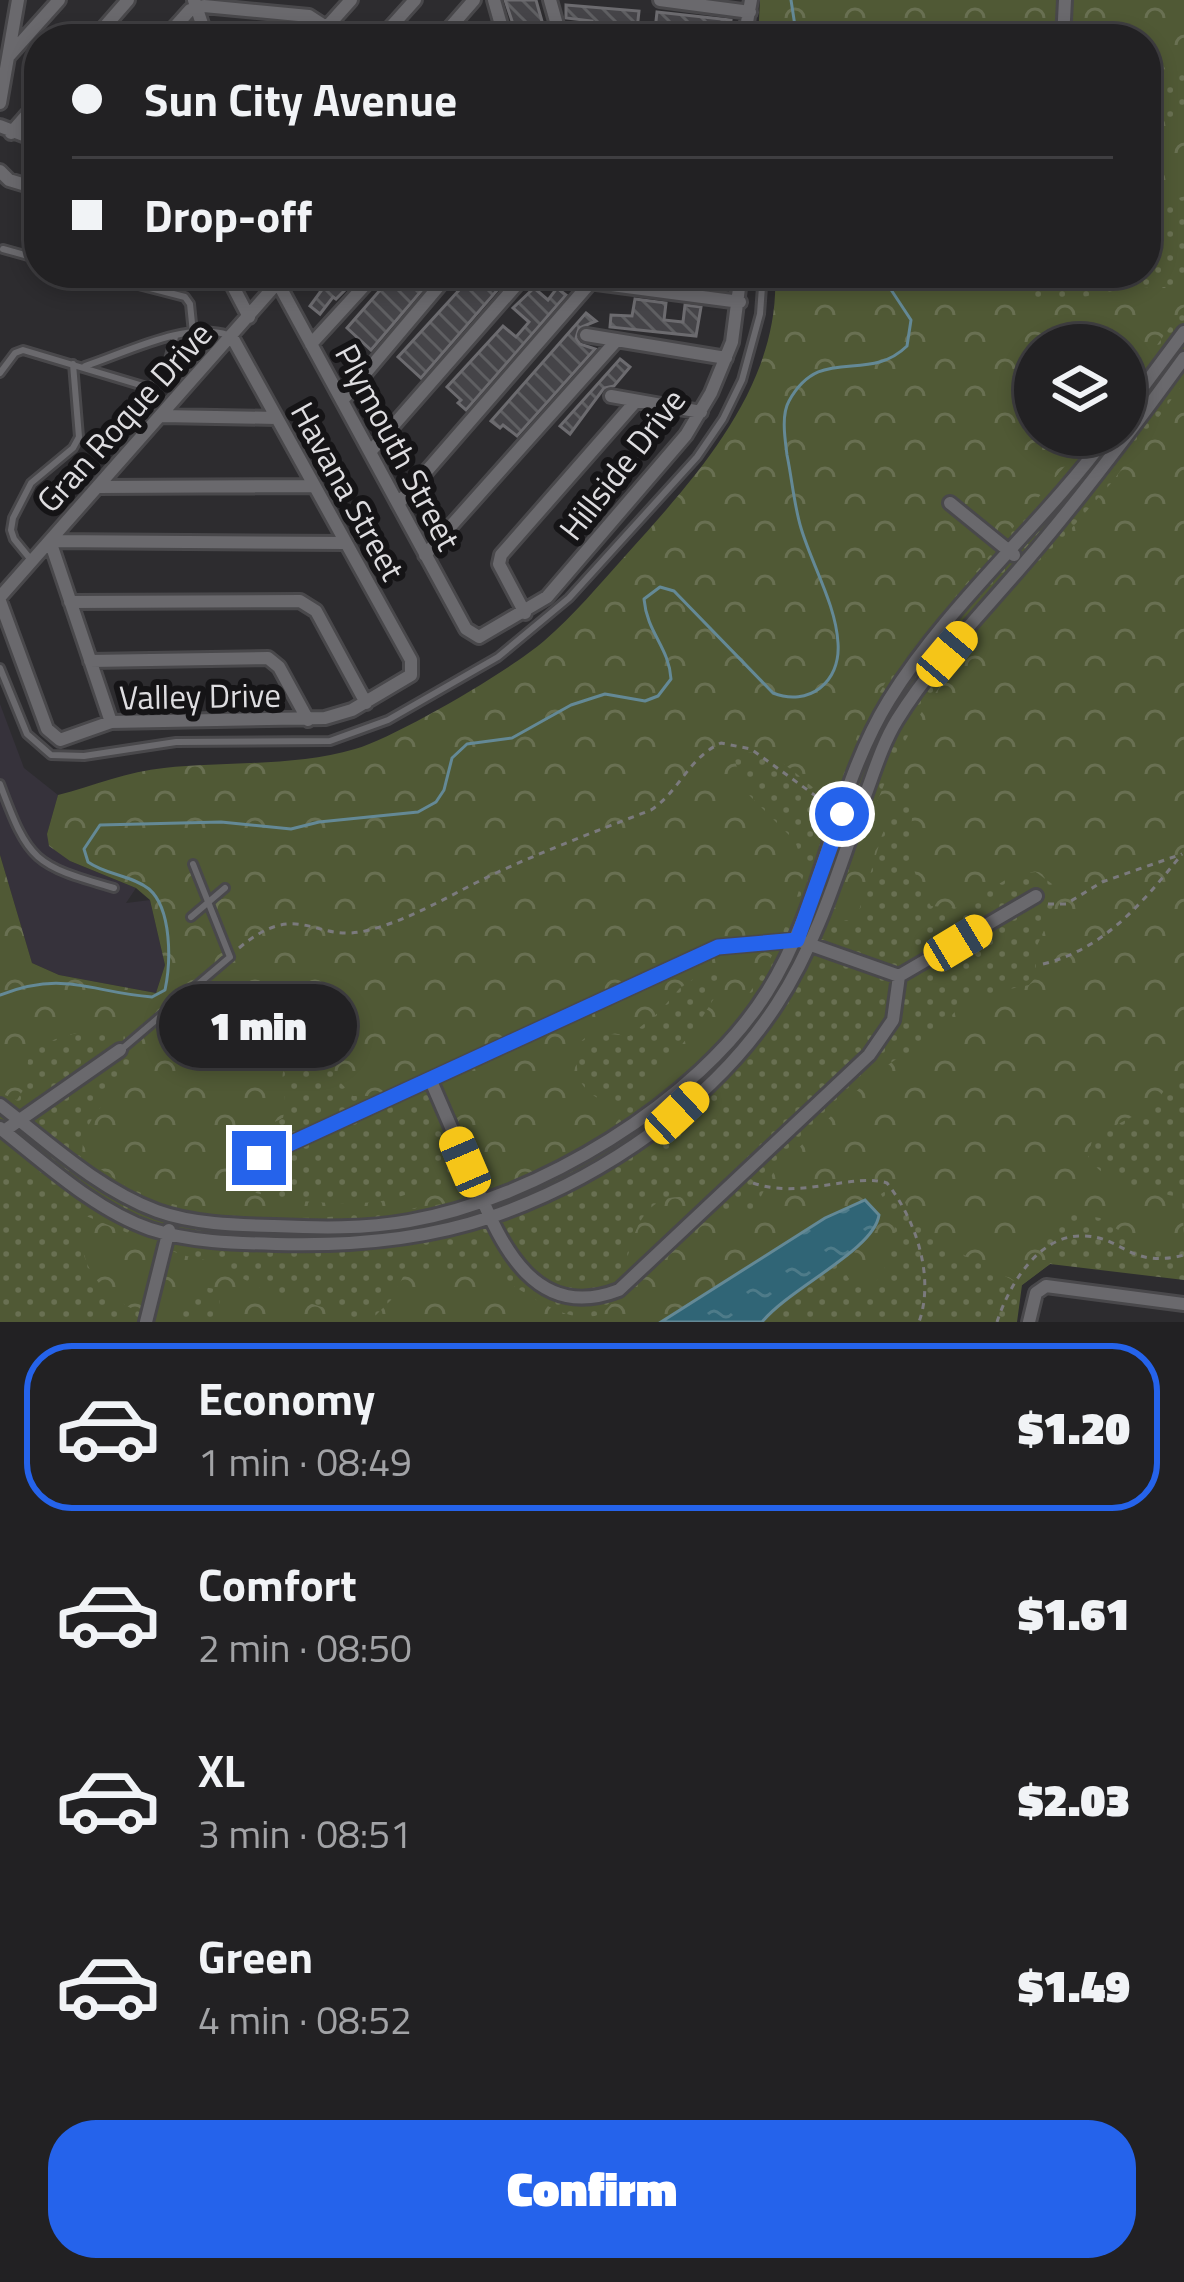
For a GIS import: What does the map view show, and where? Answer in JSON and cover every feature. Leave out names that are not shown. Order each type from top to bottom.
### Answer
[{"type":"street","points":[[0,104],[18,0]]},
{"type":"street","points":[[38,24],[59,0]]},
{"type":"street","points":[[107,24],[128,0]]},
{"type":"street","points":[[329,24],[351,0]]},
{"type":"street","points":[[393,24],[415,0]]},
{"type":"street","points":[[455,24],[474,0]]},
{"type":"street","points":[[660,0],[750,6]]},
{"type":"street","points":[[195,3],[298,14],[322,24]]},
{"type":"street","points":[[8,58],[24,40]]},
{"type":"street","points":[[234,288],[249,317]]},
{"type":"street","name":"Gran Roque Drive","points":[[0,599],[274,288]]},
{"type":"street","name":"Plymouth Street","points":[[286,288],[311,344],[472,636]]},
{"type":"street","points":[[311,344],[362,288]]},
{"type":"street","points":[[342,401],[437,288]]},
{"type":"street","points":[[370,452],[510,288]]},
{"type":"street","points":[[398,504],[586,288]]},
{"type":"street","points":[[665,288],[740,302]]},
{"type":"street","name":"Hillside Drive","points":[[472,636],[483,636],[525,613],[557,586],[701,412],[726,358],[740,288]]},
{"type":"street","points":[[1146,383],[1184,332]]},
{"type":"street","points":[[586,335],[726,358]]},
{"type":"street","name":"Havana Street","points":[[232,337],[411,661],[412,672]]},
{"type":"street","points":[[425,555],[617,340]]},
{"type":"street","points":[[120,1050],[2,1130],[127,1220],[168,1234],[238,1243],[320,1245],[415,1236],[489,1218],[584,1174],[677,1113],[732,1063],[777,1004],[895,724],[921,685],[1102,473],[1184,358]]},
{"type":"street","points":[[611,396],[701,412]]},
{"type":"street","points":[[525,613],[499,564],[502,555],[636,401]]},
{"type":"street","points":[[161,416],[276,418]]},
{"type":"street","points":[[0,1105],[98,1180],[174,1216],[241,1225],[322,1228],[409,1221],[483,1202],[546,1176],[609,1140],[666,1100],[722,1048],[804,942],[874,724],[910,667],[1090,456]]},
{"type":"street","points":[[98,487],[314,486]]},
{"type":"street","points":[[950,503],[1025,563]]},
{"type":"street","points":[[111,722],[50,541],[346,543]]},
{"type":"street","name":"Valley Drive","points":[[0,599],[51,735],[66,739],[111,722],[308,720],[339,715],[404,681],[412,672]]},
{"type":"street","points":[[70,602],[300,601],[316,611],[366,703]]},
{"type":"street","points":[[90,661],[268,658],[279,667],[308,720]]},
{"type":"street","points":[[259,1158],[718,947],[804,942],[899,976],[1036,896]]},
{"type":"street","points":[[430,1082],[505,1251],[525,1278],[557,1298],[587,1302],[619,1290],[880,1042],[893,1020],[899,976]]},
{"type":"street","points":[[146,1322],[174,1216]]},
{"type":"street","points":[[1029,1322],[1041,1288],[1051,1285],[1184,1304]]},
{"type":"lane","points":[[4,249],[24,255]]},
{"type":"lane","points":[[150,288],[184,297],[190,304],[193,333]]},
{"type":"lane","points":[[0,668],[27,734],[51,755],[85,756],[176,742],[330,741],[388,720],[498,657],[535,630],[680,479],[723,419],[742,380],[760,314],[762,288]]},
{"type":"lane","points":[[77,366],[193,333],[213,331],[232,337]]},
{"type":"lane","points":[[0,373],[23,350],[151,388],[165,375],[175,337]]},
{"type":"lane","points":[[32,561],[14,538],[13,518],[32,483],[73,448],[79,437],[77,366]]},
{"type":"lane","points":[[0,784],[24,845],[35,857],[54,869],[114,889]]},
{"type":"lane","points":[[120,1050],[230,957],[193,864]]},
{"type":"lane","points":[[191,917],[225,888]]},
{"type":"path","points":[[230,957],[274,925],[301,922],[339,931],[370,930],[524,860],[651,810],[698,757],[721,743],[751,749],[842,814]]},
{"type":"path","points":[[1036,896],[1050,905],[1066,904],[1102,882],[1183,854]]},
{"type":"path","points":[[1043,964],[1086,947],[1120,925],[1183,854]]},
{"type":"path","points":[[741,1175],[779,1189],[813,1190],[872,1180],[887,1184],[918,1241],[926,1303],[919,1322]]},
{"type":"path","points":[[997,1322],[1020,1271],[1065,1240],[1086,1235],[1148,1259],[1184,1255]]},
{"type":"shaded area","points":[[0,704],[24,768],[58,795],[47,834],[70,861],[136,888],[126,903],[150,900],[165,965],[156,993],[59,975],[32,963],[0,855]]},
{"type":"green space","points":[[760,0],[1184,0],[1184,75],[1161,68],[1161,24],[759,24]]},
{"type":"green space","points":[[1184,0],[1184,1280],[1050,1264],[1022,1285],[1017,1322],[0,1322],[0,1022],[152,1004],[352,850],[884,288],[1161,288],[1161,24]]},
{"type":"green space","points":[[1184,117],[1184,198],[1161,197],[1161,122]]},
{"type":"green space","points":[[1184,286],[1184,307],[1146,360],[1146,324],[1014,324],[1014,456],[1073,456],[890,674],[860,728],[838,789],[829,795],[820,793],[769,756],[746,753],[734,757],[743,789],[795,841],[805,870],[767,966],[726,1029],[656,1095],[646,1086],[695,1029],[726,979],[717,972],[698,976],[629,1036],[592,1032],[578,1044],[580,1080],[591,1094],[623,1112],[589,1144],[506,1184],[494,1184],[483,1174],[443,1089],[415,1081],[378,1096],[353,1096],[339,1081],[326,1052],[307,1048],[283,1071],[283,1118],[237,1140],[233,1186],[286,1199],[346,1203],[382,1201],[432,1186],[463,1189],[454,1202],[361,1214],[258,1218],[208,1212],[160,1200],[118,1181],[82,1152],[90,1123],[135,1060],[123,1033],[86,1032],[41,1046],[29,1052],[25,1087],[17,1100],[0,1093],[0,855],[32,963],[59,975],[156,993],[165,965],[150,900],[136,888],[70,861],[49,846],[47,834],[58,795],[151,770],[332,755],[374,742],[480,685],[544,641],[653,525],[729,427],[764,354],[774,288],[1024,288],[1033,298],[1054,303],[1123,289]]},
{"type":"green space","points":[[1184,382],[1184,1063],[1153,1106],[1093,1137],[1088,1156],[1116,1180],[1182,1198],[1184,1237],[1178,1249],[1147,1249],[1100,1218],[1071,1213],[1049,1228],[1045,1252],[1050,1264],[1022,1285],[931,1234],[891,1187],[881,1194],[895,1233],[888,1261],[873,1283],[864,1288],[855,1285],[846,1274],[855,1251],[877,1229],[825,1218],[661,1322],[210,1322],[219,1312],[220,1290],[199,1286],[179,1318],[163,1318],[116,1299],[93,1275],[82,1245],[86,1216],[182,1255],[209,1261],[259,1287],[353,1317],[373,1318],[391,1300],[404,1275],[454,1270],[492,1276],[565,1314],[588,1317],[603,1312],[613,1301],[638,1226],[663,1200],[686,1198],[730,1213],[752,1214],[773,1173],[873,1075],[895,1060],[920,1052],[959,1007],[987,994],[1029,985],[1036,977],[1036,948],[1051,915],[1056,887],[1036,872],[1015,874],[960,908],[931,906],[915,872],[910,845],[914,782],[906,780],[882,835],[860,908],[849,920],[836,921],[833,911],[892,765],[919,716],[970,644],[1131,456],[1146,456],[1146,435]]},
{"type":"water","points":[[865,1200],[879,1215],[863,1242],[762,1322],[661,1322],[825,1218]]},
{"type":"building","points":[[505,0],[536,0],[543,24],[513,24]]},
{"type":"building","points":[[566,5],[639,11],[638,24],[592,24],[566,18]]},
{"type":"building","points":[[657,12],[731,20],[731,24],[656,24]]},
{"type":"building","points":[[317,288],[347,288],[320,314],[310,306],[321,291]]},
{"type":"building","points":[[382,288],[424,288],[371,350],[347,328]]},
{"type":"building","points":[[461,288],[499,288],[421,378],[398,357]]},
{"type":"building","points":[[534,288],[548,300],[557,288],[566,295],[466,410],[447,387],[503,326],[516,337],[529,322],[513,308]]},
{"type":"building","points":[[635,299],[666,303],[664,320],[683,322],[685,305],[701,307],[696,336],[610,327],[611,315],[632,316]]},
{"type":"building","points":[[586,313],[596,321],[579,328],[576,338],[595,349],[517,436],[491,421]]},
{"type":"building","points":[[620,359],[630,367],[614,386],[604,388],[570,434],[560,426]]},
{"type":"waterway","points":[[791,0],[795,24]]},
{"type":"waterway","points":[[0,995],[60,983],[152,997],[165,990],[169,951],[162,909],[142,884],[88,862],[84,849],[100,825],[221,822],[291,829],[418,812],[436,802],[452,758],[467,744],[512,738],[571,705],[605,694],[645,701],[658,696],[671,679],[644,599],[660,587],[674,591],[773,693],[798,697],[820,688],[834,670],[838,643],[799,519],[786,449],[785,413],[789,401],[815,373],[876,363],[907,346],[911,320],[890,288]]},
{"type":"route","points":[[259,1158],[718,947],[797,940],[842,814]]}]
